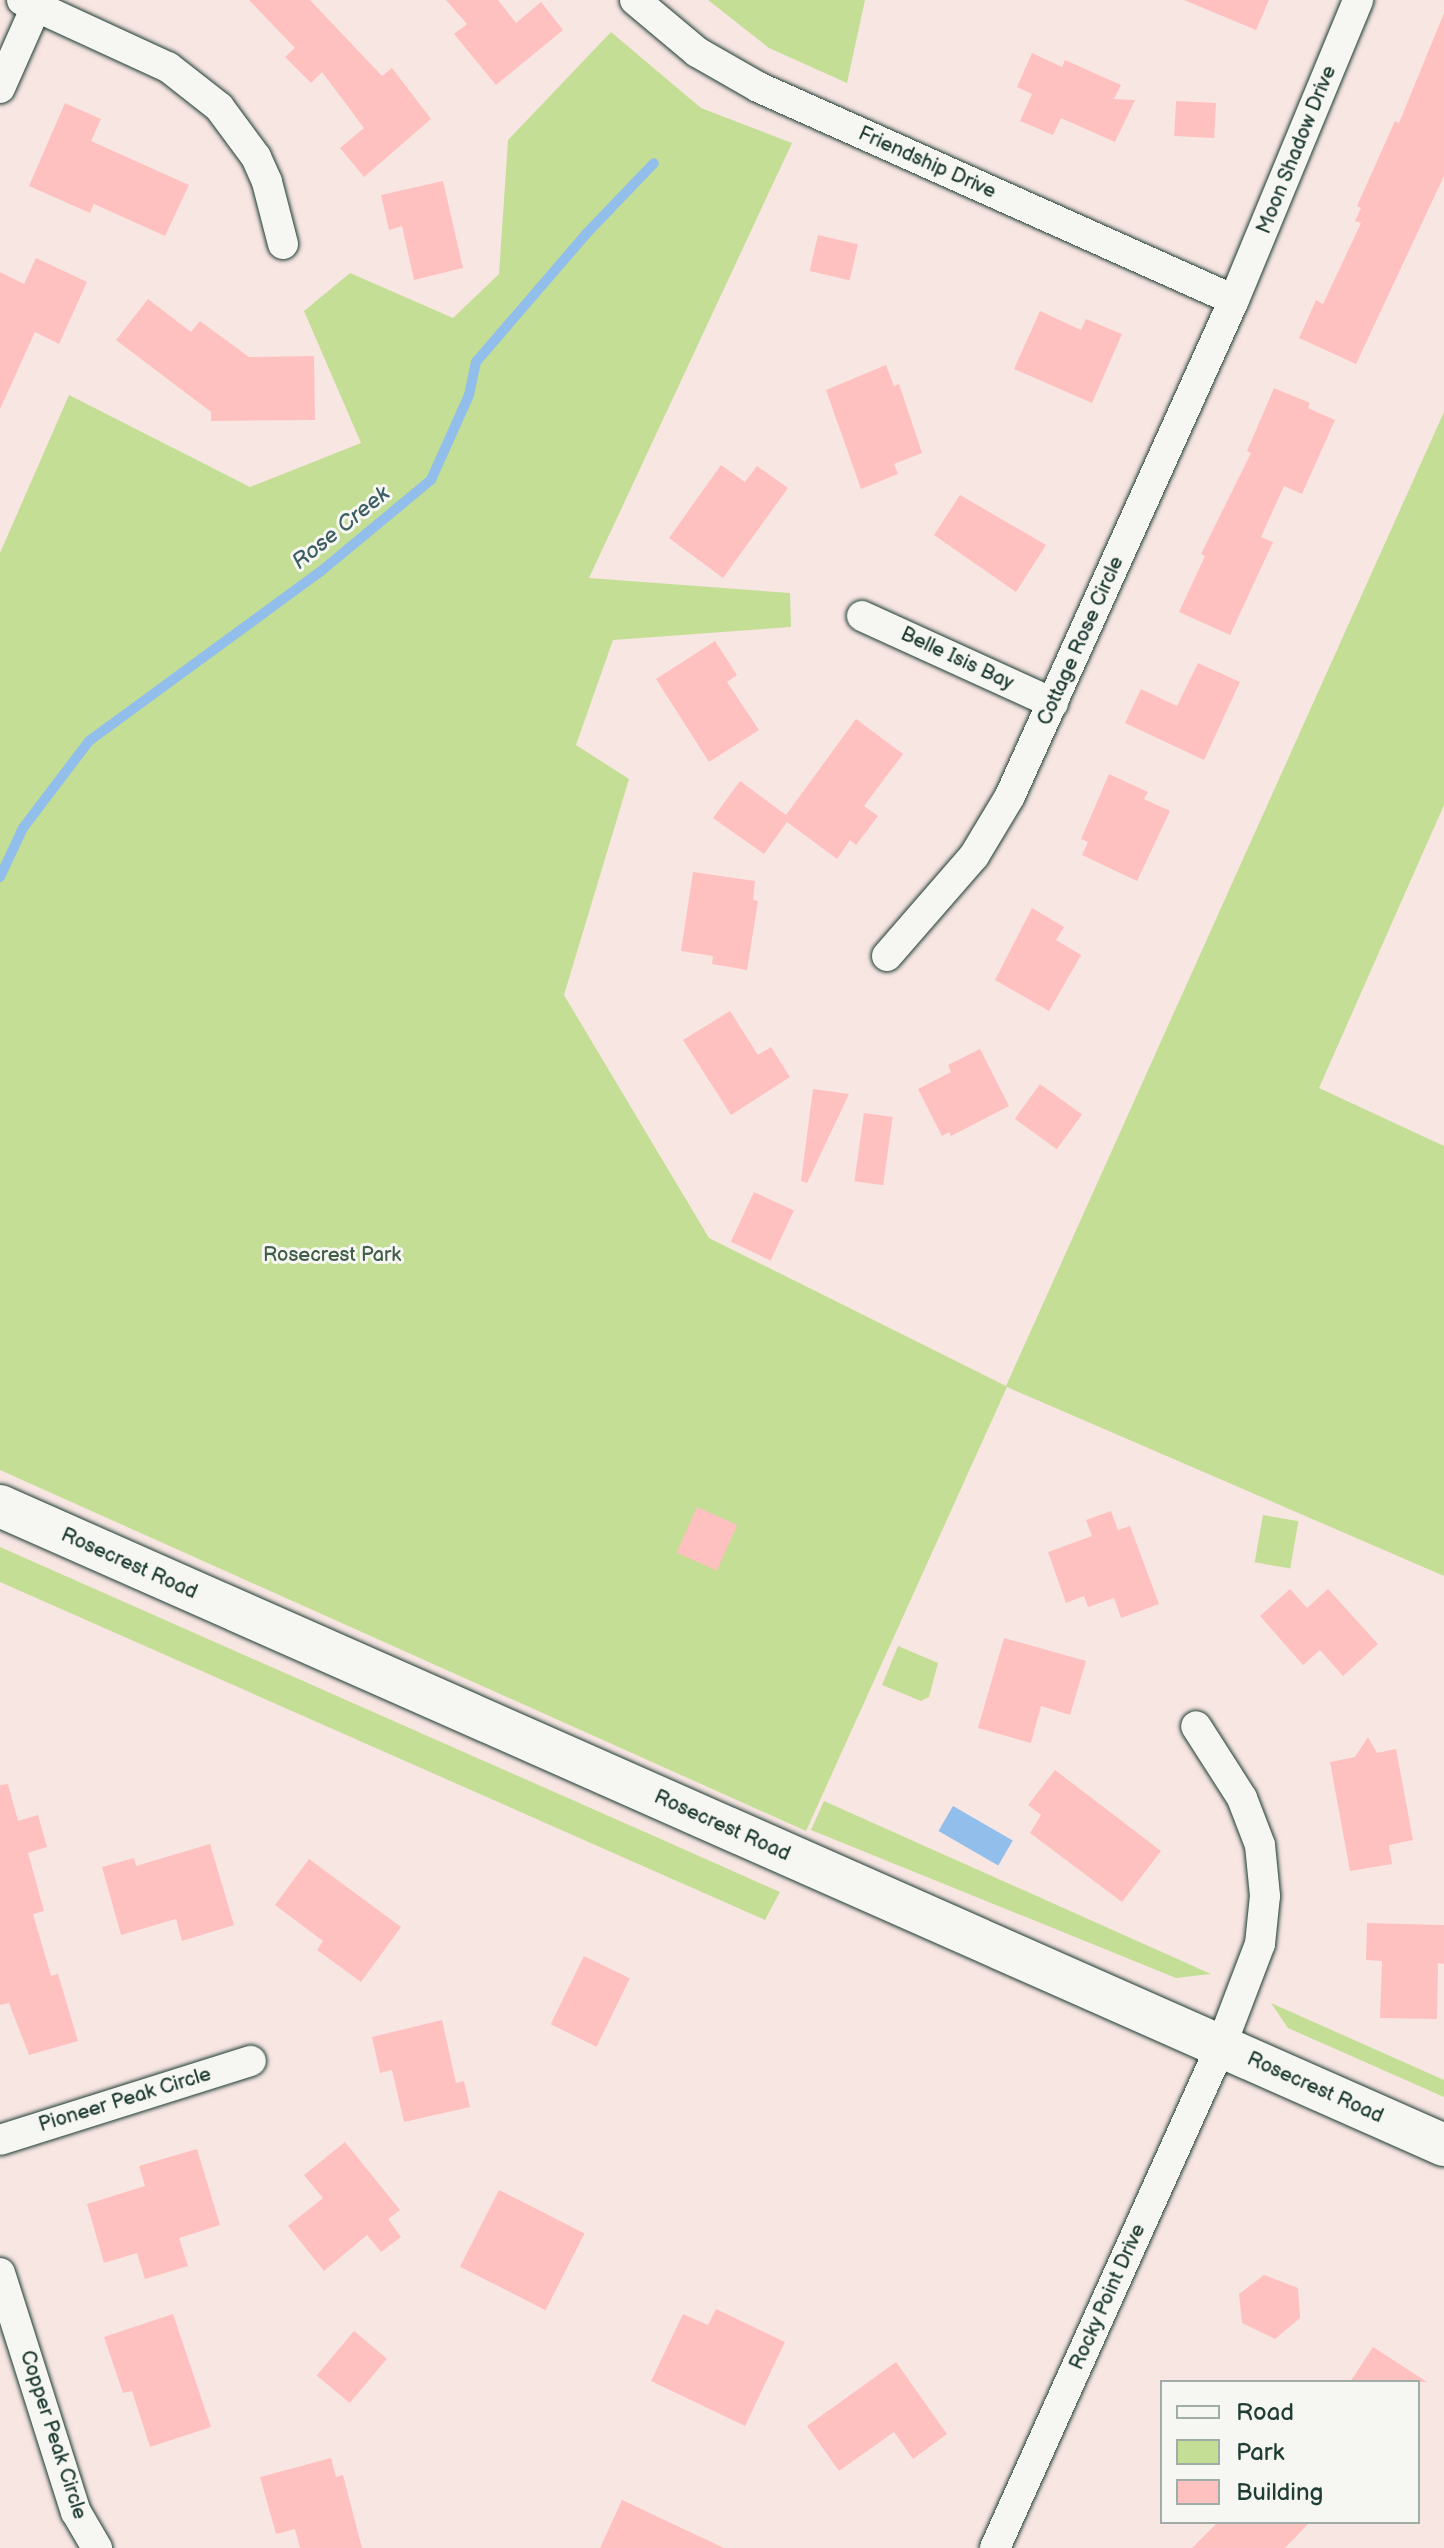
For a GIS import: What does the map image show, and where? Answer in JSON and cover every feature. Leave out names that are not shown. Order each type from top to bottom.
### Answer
[{"type":"main road","name":"Rosecrest Road","points":[[0,1506],[1444,2145]]},
{"type":"street","name":"Friendship Drive","points":[[635,0],[697,52],[758,87],[1234,300]]},
{"type":"street","name":"Moon Shadow Drive","points":[[1234,300],[1358,0]]},
{"type":"street","points":[[0,88],[32,2],[168,67],[219,107],[256,157],[267,182],[283,244]]},
{"type":"street","name":"Cottage Rose Circle","points":[[887,956],[956,879],[993,827],[1053,703],[1234,300]]},
{"type":"street","name":"Belle Isis Bay","points":[[862,616],[1053,703]]},
{"type":"street","name":"Rocky Point Drive","points":[[995,2548],[1221,2046],[1260,1944],[1265,1908],[1260,1845],[1242,1798],[1196,1726]]},
{"type":"street","name":"Pioneer Peak Circle","points":[[0,2140],[251,2061]]},
{"type":"street","name":"Copper Peak Circle","points":[[0,2273],[76,2512],[97,2548]]},
{"type":"green space","points":[[708,0],[865,0],[847,83],[769,48]]},
{"type":"green space","name":"Rosecrest Park","points":[[611,32],[701,108],[792,143],[589,578],[790,593],[791,627],[613,640],[576,745],[629,779],[564,995],[709,1238],[1006,1386],[1444,412],[1444,805],[1319,1088],[1444,1146],[1444,1576],[1007,1387],[806,1831],[0,1470],[0,553],[69,395],[250,487],[361,443],[304,311],[350,273],[453,318],[499,274],[508,140]]},
{"type":"green space","points":[[1263,1515],[1298,1521],[1290,1569],[1255,1562]]},
{"type":"green space","points":[[0,1547],[780,1892],[765,1920],[0,1582]]},
{"type":"green space","points":[[898,1646],[938,1663],[929,1697],[921,1701],[882,1685]]},
{"type":"green space","points":[[824,1801],[1211,1974],[1176,1978],[811,1830]]},
{"type":"green space","points":[[1271,2003],[1444,2080],[1444,2097],[1288,2028]]},
{"type":"water","points":[[953,1806],[1013,1840],[998,1866],[938,1831]]},
{"type":"building","points":[[249,0],[310,0],[382,76],[392,68],[431,119],[364,177],[340,148],[364,128],[322,72],[311,83],[285,57],[295,48]]},
{"type":"building","points":[[446,0],[498,0],[516,23],[541,2],[563,30],[496,85],[454,34],[467,24]]},
{"type":"building","points":[[1184,0],[1269,0],[1256,30]]},
{"type":"building","points":[[1444,13],[1444,176],[1356,364],[1299,338],[1316,300],[1323,304],[1361,223],[1355,221],[1361,208],[1357,206],[1395,121],[1399,123]]},
{"type":"building","points":[[1032,53],[1062,67],[1065,60],[1121,85],[1114,99],[1135,100],[1115,142],[1061,118],[1053,135],[1020,121],[1032,94],[1017,87]]},
{"type":"building","points":[[1176,101],[1216,103],[1214,138],[1174,136]]},
{"type":"building","points":[[65,103],[101,119],[91,141],[189,185],[165,236],[94,204],[90,213],[29,186]]},
{"type":"building","points":[[443,181],[463,268],[414,280],[402,226],[389,230],[381,195]]},
{"type":"building","points":[[818,235],[858,244],[850,280],[810,271]]},
{"type":"building","points":[[36,258],[87,282],[59,344],[35,332],[0,409],[0,272],[24,284]]},
{"type":"building","points":[[148,299],[191,332],[200,321],[249,357],[314,356],[315,420],[211,421],[211,412],[116,340]]},
{"type":"building","points":[[1040,311],[1081,330],[1086,319],[1122,334],[1092,403],[1014,369]]},
{"type":"building","points":[[886,365],[894,386],[899,384],[922,453],[894,464],[898,474],[861,489],[826,390]]},
{"type":"building","points":[[1274,388],[1310,403],[1308,408],[1335,420],[1302,494],[1284,486],[1261,537],[1273,542],[1230,635],[1179,612],[1205,556],[1201,554],[1251,453],[1247,451]]},
{"type":"building","points":[[721,465],[745,482],[757,466],[788,488],[723,578],[669,538]]},
{"type":"building","points":[[960,495],[1046,545],[1016,592],[934,535]]},
{"type":"building","points":[[715,641],[737,675],[727,682],[759,730],[709,762],[656,679]]},
{"type":"building","points":[[1198,663],[1240,682],[1204,760],[1125,723],[1141,689],[1177,706]]},
{"type":"building","points":[[856,719],[903,754],[864,806],[878,816],[856,845],[850,840],[837,859],[787,822],[764,854],[713,818],[740,781],[786,815]]},
{"type":"building","points":[[1109,774],[1148,792],[1144,799],[1170,811],[1137,881],[1082,855],[1088,842],[1081,839]]},
{"type":"building","points":[[693,872],[755,881],[753,900],[758,901],[747,970],[712,964],[713,956],[681,951]]},
{"type":"building","points":[[1032,908],[1064,927],[1056,940],[1081,955],[1049,1011],[995,980]]},
{"type":"building","points":[[730,1011],[758,1055],[771,1047],[790,1077],[731,1115],[683,1040]]},
{"type":"building","points":[[980,1049],[1009,1106],[951,1136],[949,1132],[942,1136],[918,1089],[951,1072],[948,1065]]},
{"type":"building","points":[[1040,1084],[1082,1115],[1057,1149],[1015,1119]]},
{"type":"building","points":[[813,1089],[849,1094],[807,1183],[801,1181]]},
{"type":"building","points":[[864,1113],[893,1117],[883,1185],[854,1181]]},
{"type":"building","points":[[754,1192],[794,1211],[771,1260],[731,1242]]},
{"type":"building","points":[[697,1507],[737,1525],[717,1571],[677,1553]]},
{"type":"building","points":[[1111,1511],[1118,1530],[1130,1526],[1159,1604],[1121,1618],[1114,1598],[1088,1607],[1084,1596],[1066,1603],[1048,1552],[1092,1536],[1086,1520]]},
{"type":"building","points":[[1290,1589],[1307,1608],[1328,1589],[1378,1644],[1343,1676],[1320,1650],[1303,1665],[1260,1616]]},
{"type":"building","points":[[1004,1638],[1086,1661],[1070,1715],[1041,1706],[1031,1743],[978,1728]]},
{"type":"building","points":[[1368,1737],[1377,1753],[1396,1749],[1413,1840],[1389,1845],[1392,1864],[1350,1871],[1330,1762],[1355,1757]]},
{"type":"building","points":[[1055,1770],[1161,1851],[1122,1902],[1030,1833],[1041,1815],[1028,1805]]},
{"type":"building","points":[[8,1784],[18,1821],[38,1815],[47,1847],[28,1853],[44,1911],[33,1914],[51,1976],[58,1974],[78,2041],[29,2055],[9,2003],[0,2005],[0,1785]]},
{"type":"building","points":[[210,1844],[234,1925],[182,1941],[176,1919],[121,1935],[102,1867],[134,1858],[136,1866]]},
{"type":"building","points":[[309,1859],[401,1927],[361,1982],[317,1950],[323,1941],[275,1905]]},
{"type":"building","points":[[1367,1923],[1444,1925],[1444,1964],[1438,1963],[1437,2019],[1380,2018],[1382,1961],[1366,1960]]},
{"type":"building","points":[[584,1956],[630,1978],[597,2047],[551,2024]]},
{"type":"building","points":[[442,2020],[456,2083],[464,2081],[470,2107],[404,2122],[392,2070],[380,2073],[372,2037]]},
{"type":"building","points":[[345,2142],[400,2210],[388,2219],[401,2237],[381,2252],[367,2235],[324,2271],[288,2226],[323,2198],[304,2175]]},
{"type":"building","points":[[197,2149],[220,2225],[179,2238],[188,2266],[145,2279],[137,2253],[104,2263],[87,2204],[145,2186],[139,2166]]},
{"type":"building","points":[[499,2190],[585,2234],[545,2310],[460,2267]]},
{"type":"building","points":[[1264,2275],[1298,2288],[1300,2318],[1275,2339],[1242,2323],[1239,2294]]},
{"type":"building","points":[[716,2309],[785,2342],[745,2426],[651,2381],[683,2314],[708,2325]]},
{"type":"building","points":[[173,2314],[211,2427],[150,2447],[132,2391],[123,2393],[104,2337]]},
{"type":"building","points":[[354,2331],[387,2359],[350,2403],[317,2375]]},
{"type":"building","points":[[1373,2347],[1427,2382],[1420,2380],[1351,2380]]},
{"type":"building","points":[[896,2362],[947,2434],[913,2459],[894,2432],[839,2471],[807,2426]]},
{"type":"building","points":[[331,2458],[336,2477],[343,2475],[362,2548],[300,2548],[295,2529],[276,2534],[260,2477]]},
{"type":"building","points":[[622,2500],[724,2548],[600,2548]]},
{"type":"building","points":[[1216,2524],[1308,2524],[1285,2548],[1192,2548]]},
{"type":"waterway","name":"Rose Creek","points":[[0,877],[23,828],[89,741],[320,572],[431,480],[469,395],[476,362],[586,234],[654,163]]}]
